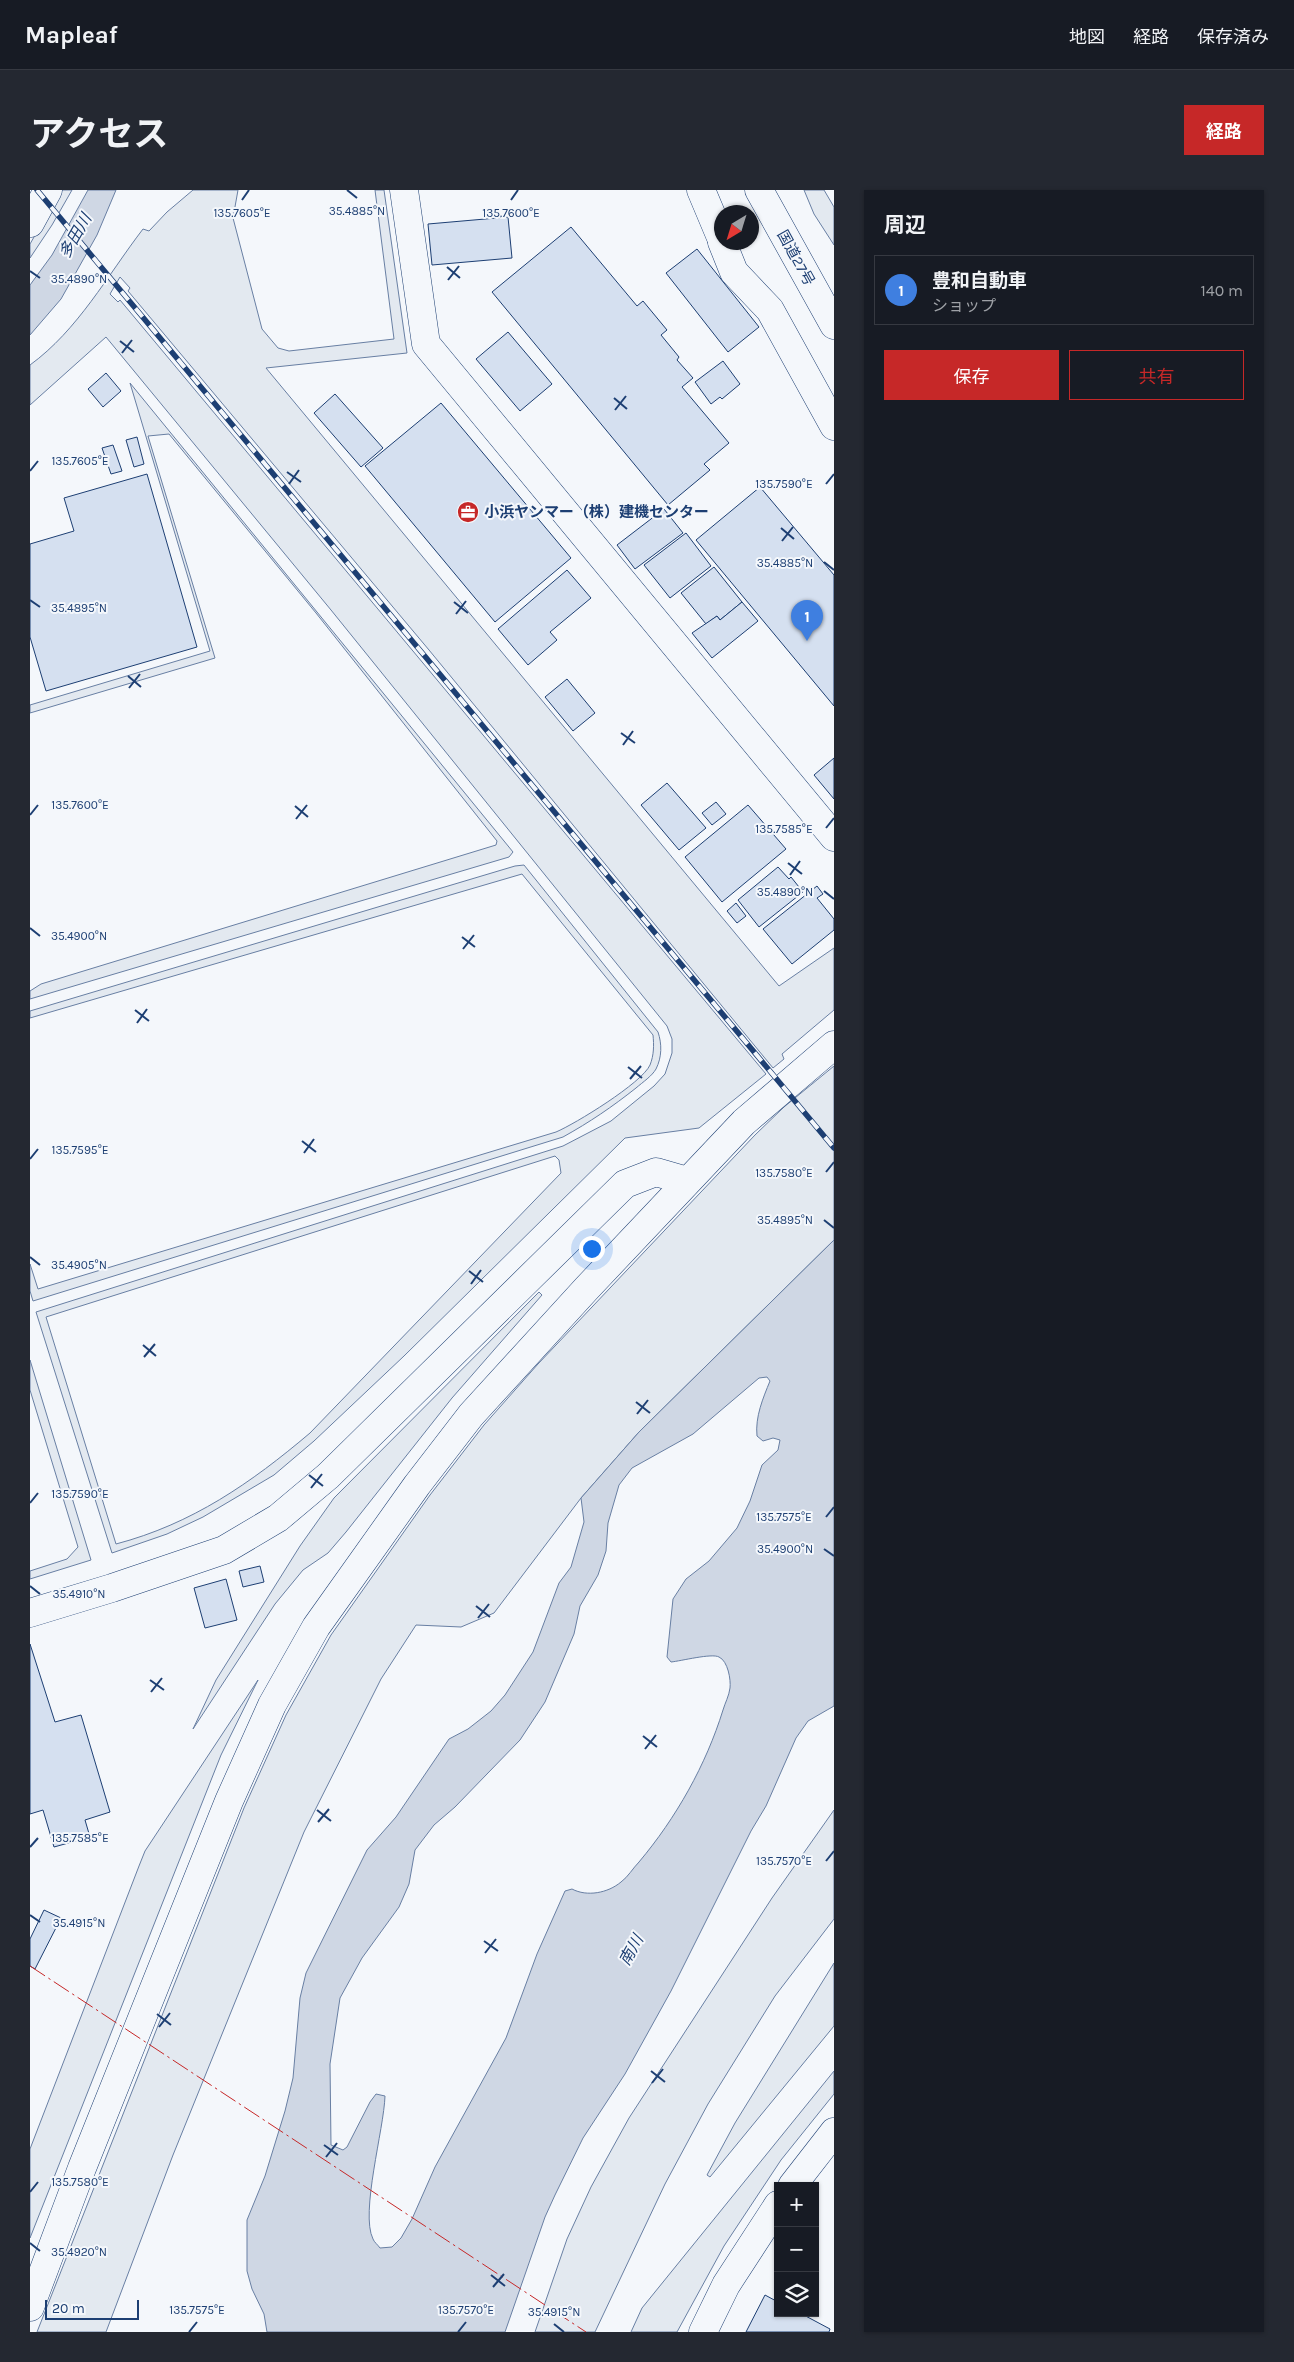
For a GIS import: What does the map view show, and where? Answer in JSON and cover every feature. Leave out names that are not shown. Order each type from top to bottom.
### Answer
[{"type":"main road","points":[[30,222],[48,190]]},
{"type":"main road","points":[[404,190],[426,344],[834,837]]},
{"type":"main road","points":[[701,190],[714,222]]},
{"type":"main road","name":"国道27号","points":[[759,190],[834,325]]},
{"type":"main road","points":[[725,250],[734,272],[770,310],[834,426]]},
{"type":"main road","points":[[30,2307],[82,2168],[229,1801],[256,1740],[293,1666],[316,1627],[471,1415],[744,1122],[834,1045]]},
{"type":"main road","points":[[30,1613],[112,1588],[224,1550],[278,1518],[328,1476],[625,1184],[656,1172],[687,1181]]},
{"type":"main road","points":[[795,2182],[834,2132]]},
{"type":"main road","points":[[703,2332],[726,2285],[774,2211]]},
{"type":"shaded area","points":[[61,190],[72,190],[30,258],[30,244]]},
{"type":"shaded area","points":[[193,190],[238,190],[233,218],[262,329],[278,348],[289,351],[394,339],[375,190],[384,190],[407,353],[266,368],[779,986],[834,948],[834,1010],[782,1054],[784,1059],[773,1068],[429,650],[128,291],[130,288],[120,277],[110,294],[118,302],[120,300],[766,1074],[699,1128],[625,1138],[404,1356],[314,1441],[274,1475],[203,1517],[167,1534],[112,1553],[36,1312],[563,1146],[611,1121],[654,1086],[665,1074],[672,1053],[672,1039],[667,1026],[331,610],[106,337],[30,405],[30,365],[63,336],[91,302],[143,229],[149,231],[167,212]],"holes":[[[555,1156],[559,1160],[561,1173],[310,1433],[265,1469],[219,1500],[170,1525],[144,1536],[116,1544],[46,1317]]]},
{"type":"shaded area","points":[[804,190],[824,190],[834,207],[834,245],[814,214]]},
{"type":"shaded area","points":[[130,383],[513,852],[509,857],[30,999],[30,991],[41,984],[496,845],[497,841],[316,613],[169,434],[148,436],[215,658],[30,713],[30,705],[210,651]]},
{"type":"shaded area","points":[[524,865],[658,1032],[661,1046],[659,1060],[656,1069],[647,1079],[609,1108],[563,1137],[33,1301],[30,1291],[30,1264],[38,1289],[556,1132],[578,1121],[635,1082],[650,1065],[653,1035],[522,874],[30,1018],[30,1011],[515,866]]},
{"type":"shaded area","points":[[834,1066],[834,1240],[639,1432],[581,1498],[494,1613],[461,1627],[416,1625],[381,1679],[304,1832],[173,2155],[106,2332],[37,2332],[244,1808],[286,1715],[331,1635],[430,1495],[484,1425],[538,1364],[755,1135],[784,1107]]},
{"type":"shaded area","points":[[539,1292],[542,1295],[452,1398],[346,1532],[328,1553],[303,1570],[275,1604],[193,1729],[216,1680],[300,1546],[334,1498]]},
{"type":"shaded area","points":[[30,1360],[91,1560],[30,1579],[30,1571],[67,1559],[78,1547],[30,1390]]},
{"type":"shaded area","points":[[258,1680],[221,1755],[30,2238],[30,2149],[145,1851]]},
{"type":"shaded area","points":[[834,1810],[834,1919],[775,1996],[708,2104],[665,2184],[595,2332],[535,2332],[567,2239],[591,2187],[629,2118],[772,1898]]},
{"type":"shaded area","points":[[834,1963],[834,2026],[710,2177],[707,2175],[735,2123]]},
{"type":"shaded area","points":[[834,2071],[834,2094],[781,2160],[724,2246],[677,2332],[631,2332],[642,2308]]},
{"type":"water","name":"多田川","points":[[88,190],[116,190],[97,235],[61,299],[30,335],[30,285],[52,255]]},
{"type":"water","name":"南川","points":[[834,1240],[834,1706],[808,1721],[796,1738],[766,1806],[751,1831],[671,1991],[625,2074],[583,2138],[545,2217],[505,2332],[267,2332],[264,2314],[252,2289],[247,2271],[247,2220],[265,2176],[293,2078],[300,1998],[306,1973],[367,1850],[396,1817],[449,1739],[468,1729],[491,1711],[505,1695],[533,1652],[559,1583],[571,1567],[584,1522],[581,1498],[639,1432]],"holes":[[[767,1377],[770,1381],[758,1415],[757,1436],[763,1441],[773,1438],[780,1440],[778,1450],[762,1465],[750,1501],[737,1528],[709,1561],[686,1579],[673,1599],[667,1657],[671,1662],[715,1656],[725,1662],[728,1671],[729,1694],[708,1751],[677,1809],[653,1845],[624,1880],[610,1889],[597,1893],[584,1893],[572,1889],[565,1891],[537,1954],[506,2038],[435,2167],[412,2219],[401,2238],[392,2247],[380,2248],[373,2239],[369,2210],[385,2096],[376,2094],[370,2102],[347,2147],[343,2150],[331,2145],[330,2064],[340,1998],[362,1958],[399,1907],[409,1884],[415,1850],[434,1825],[455,1807],[520,1740],[545,1702],[574,1634],[580,1606],[598,1575],[606,1551],[608,1523],[619,1485],[632,1468],[693,1434],[759,1378]]]},
{"type":"building","points":[[508,217],[512,258],[432,265],[428,224]]},
{"type":"building","points":[[571,227],[637,306],[643,301],[667,330],[661,335],[679,357],[677,360],[693,378],[682,387],[729,443],[704,464],[710,470],[668,505],[492,292]]},
{"type":"building","points":[[697,249],[759,327],[728,352],[666,273]]},
{"type":"building","points":[[508,332],[552,384],[520,411],[476,359]]},
{"type":"building","points":[[723,361],[740,384],[722,399],[720,397],[711,404],[695,382]]},
{"type":"building","points":[[106,373],[121,391],[103,407],[88,389]]},
{"type":"building","points":[[335,394],[383,448],[361,467],[314,413]]},
{"type":"building","name":"小浜ヤンマー（株）建機センター","points":[[441,403],[571,558],[495,622],[365,466]]},
{"type":"building","points":[[137,437],[144,464],[134,467],[126,440]]},
{"type":"building","points":[[113,445],[122,471],[111,474],[102,448]]},
{"type":"building","points":[[147,474],[197,647],[46,691],[30,637],[30,544],[74,531],[64,498]]},
{"type":"building","points":[[760,487],[834,575],[834,706],[696,540]]},
{"type":"building","points":[[664,509],[683,533],[635,569],[617,545]]},
{"type":"building","points":[[686,533],[711,566],[670,598],[644,565]]},
{"type":"building","points":[[714,567],[742,602],[720,620],[717,616],[706,624],[681,593]]},
{"type":"building","points":[[567,570],[591,598],[550,632],[557,640],[528,665],[498,629]]},
{"type":"building","points":[[742,602],[758,621],[712,658],[692,633],[717,616],[720,620]]},
{"type":"building","points":[[567,679],[595,713],[573,731],[545,697]]},
{"type":"building","points":[[834,758],[834,799],[814,775]]},
{"type":"building","points":[[667,783],[706,828],[679,850],[641,805]]},
{"type":"building","points":[[716,802],[726,814],[712,825],[702,813]]},
{"type":"building","points":[[748,805],[786,849],[722,902],[685,857]]},
{"type":"building","points":[[778,867],[789,879],[791,877],[803,892],[759,927],[738,900]]},
{"type":"building","points":[[817,886],[823,894],[817,898],[834,919],[834,930],[792,964],[763,929]]},
{"type":"building","points":[[736,903],[746,916],[737,923],[727,911]]},
{"type":"building","points":[[260,1566],[264,1582],[243,1587],[239,1571]]},
{"type":"building","points":[[226,1579],[237,1620],[205,1628],[194,1588]]},
{"type":"building","points":[[30,1644],[55,1722],[81,1715],[110,1812],[85,1820],[90,1837],[54,1847],[43,1810],[30,1814]]},
{"type":"building","points":[[44,1910],[61,1918],[35,1969],[30,1966],[30,1939]]},
{"type":"building","points":[[765,2295],[774,2300],[774,2317],[808,2317],[830,2329],[829,2332],[746,2332]]},
{"type":"railway","points":[[37,190],[834,1148]]},
{"type":"power","points":[[30,1966],[586,2332]]},
{"type":"place","name":"小浜ヤンマー（株）建機センター","points":[[468,512]]},
{"type":"place","name":"豊和自動車","points":[[807,641]]}]
